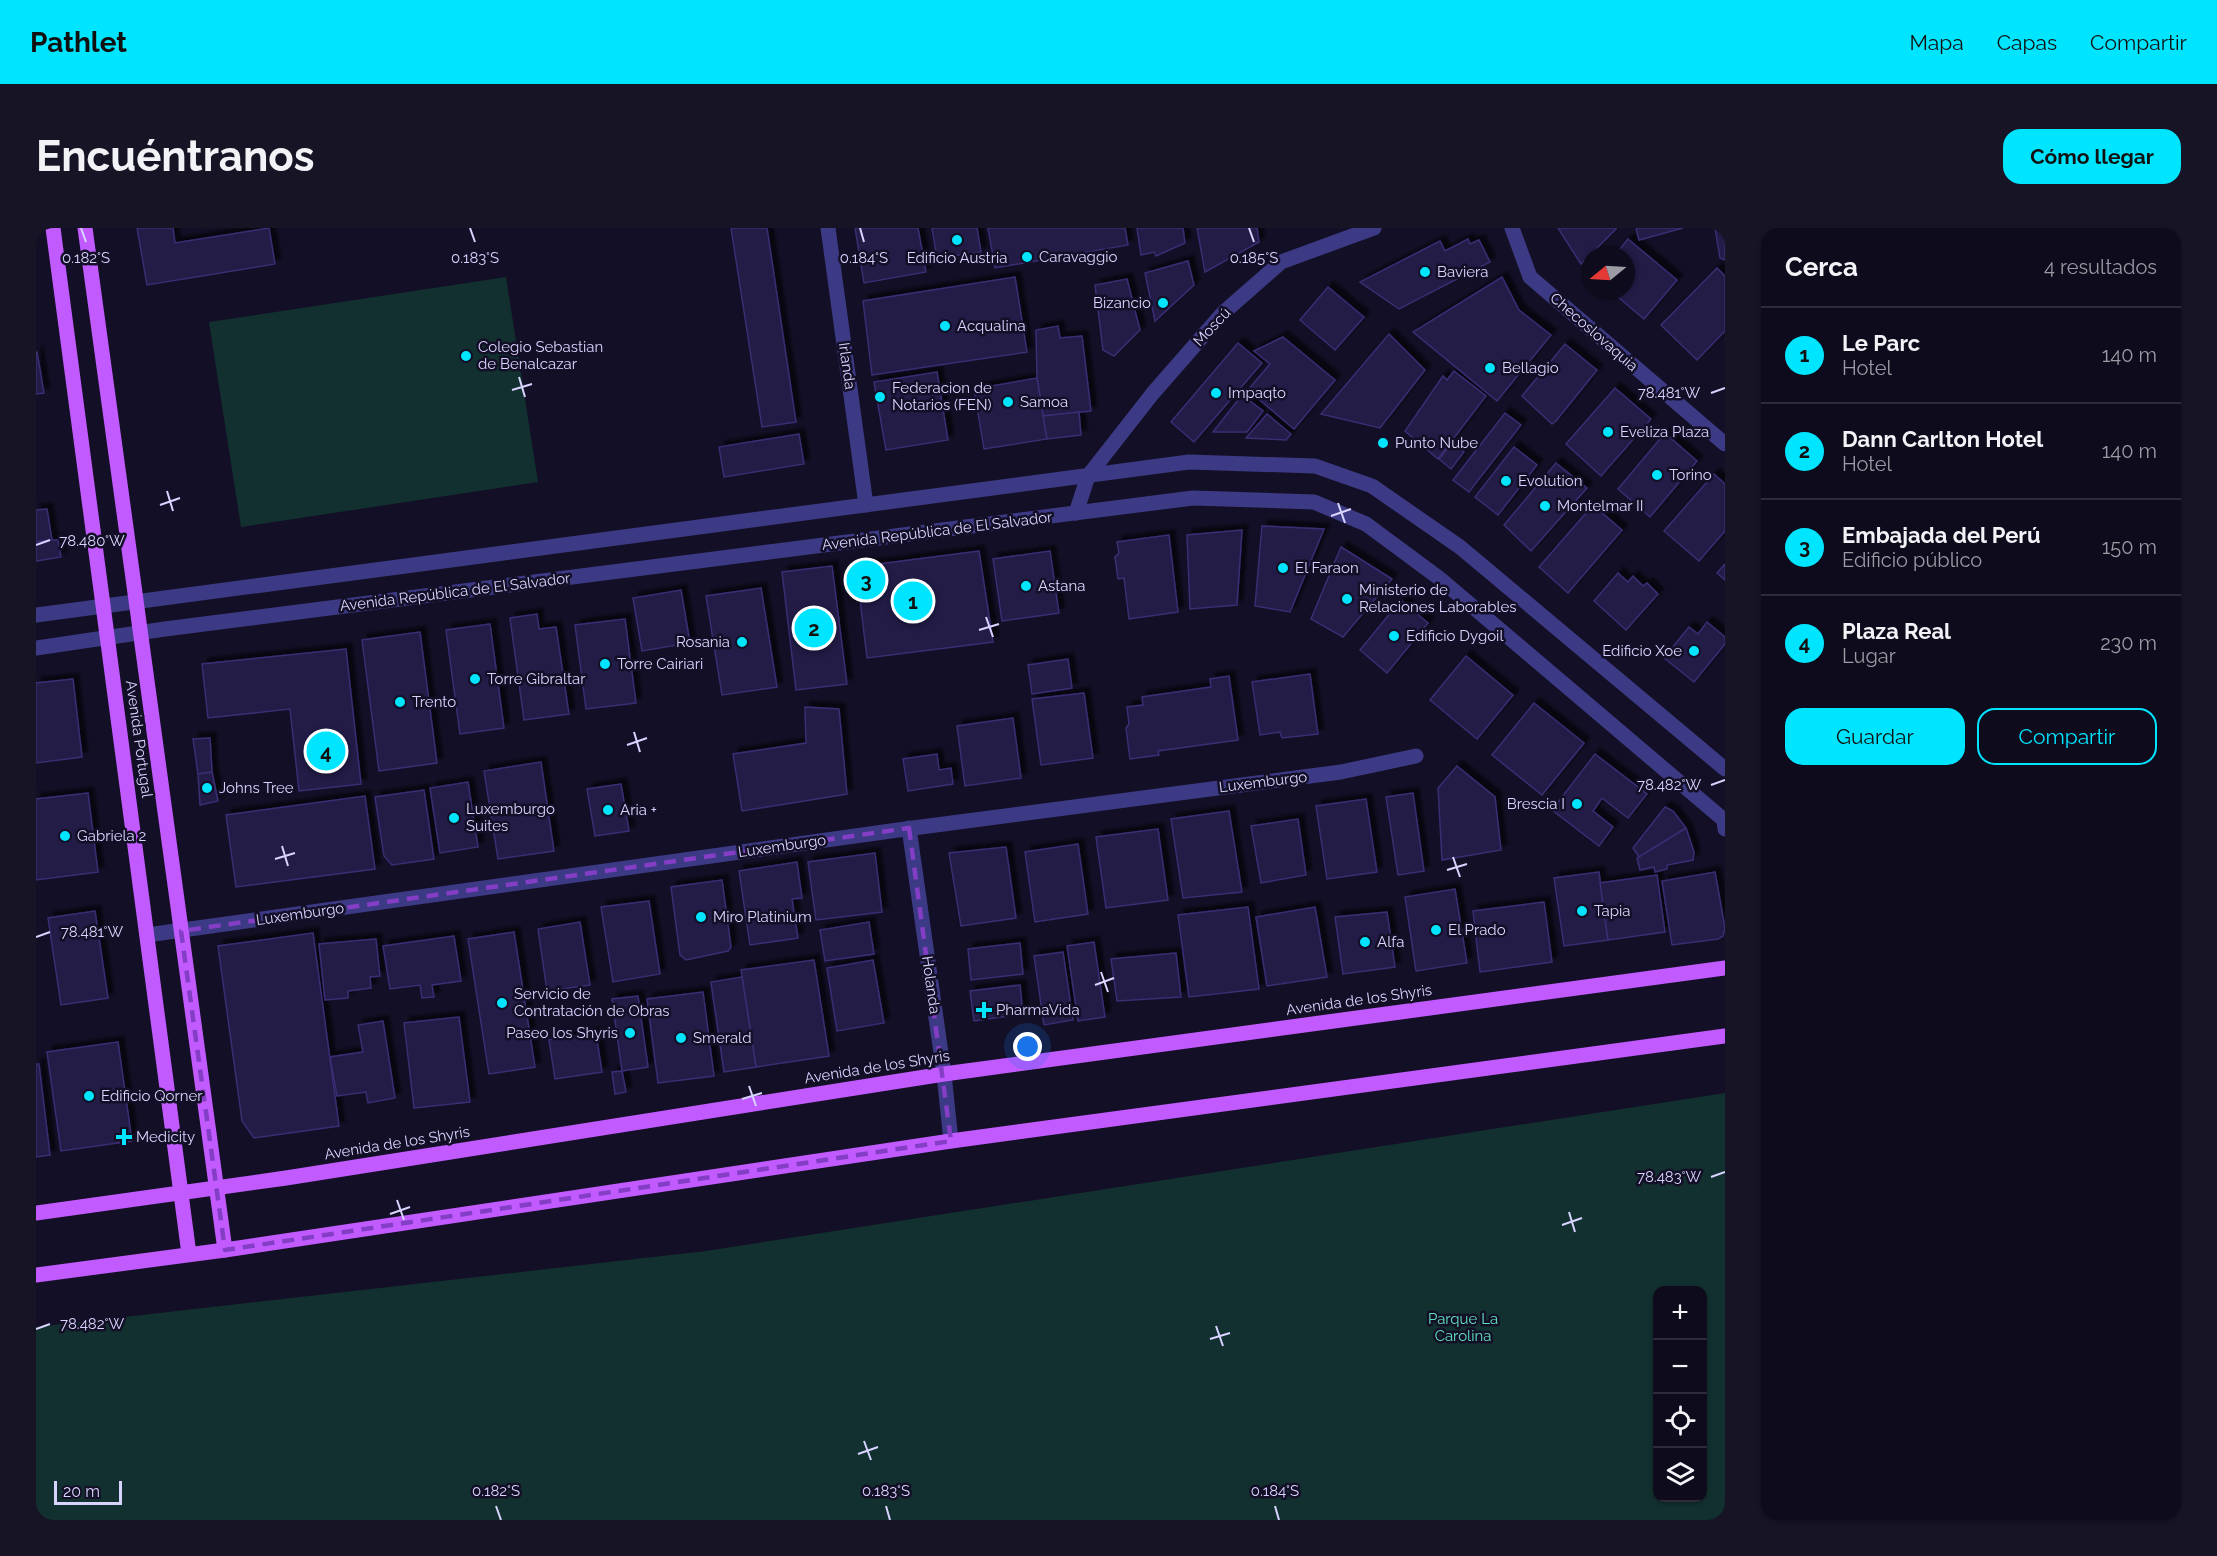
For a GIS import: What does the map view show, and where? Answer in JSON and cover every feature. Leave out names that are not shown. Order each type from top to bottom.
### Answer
[{"type":"main road","name":"Avenida Portugal","points":[[53,228],[189,1254]]},
{"type":"main road","name":"Avenida Portugal","points":[[85,228],[225,1250]]},
{"type":"main road","name":"Avenida de los Shyris","points":[[36,1214],[944,1074],[1725,968]]},
{"type":"main road","points":[[36,1275],[225,1250],[951,1141],[1725,1036]]},
{"type":"street","name":"Irlanda","points":[[828,228],[866,505]]},
{"type":"street","name":"Moscú","points":[[1088,476],[1153,393],[1223,314],[1281,262],[1374,228]]},
{"type":"street","name":"Checoslovaquia","points":[[1512,228],[1530,277],[1725,444]]},
{"type":"street","points":[[36,615],[1189,462],[1315,466],[1372,486],[1460,547],[1725,769]]},
{"type":"street","points":[[1076,513],[1088,476]]},
{"type":"street","name":"Avenida República de El Salvador","points":[[36,648],[1193,498],[1314,502],[1365,525],[1439,578],[1724,823]]},
{"type":"street","name":"Luxemburgo","points":[[147,935],[909,828],[1341,772],[1416,756]]},
{"type":"street","name":"Holanda","points":[[909,828],[944,1074],[951,1141]]},
{"type":"highlighted area","points":[[909,828],[951,1141],[225,1250],[181,931]]},
{"type":"green space","points":[[506,277],[538,482],[241,527],[209,322]]},
{"type":"green space","name":"Parque La Carolina","points":[[1725,1093],[1725,1520],[36,1520],[36,1327],[706,1251]]},
{"type":"building","points":[[137,228],[173,228],[175,243],[269,228],[275,264],[147,285]]},
{"type":"building","points":[[731,228],[767,228],[796,422],[762,427]]},
{"type":"building","points":[[855,228],[918,228],[926,272],[864,283]]},
{"type":"building","name":"Edificio Austria","points":[[932,228],[977,228],[981,252],[937,258]]},
{"type":"building","name":"Caravaggio","points":[[988,228],[1125,228],[1128,245],[995,268]]},
{"type":"building","points":[[1137,228],[1183,228],[1185,243],[1156,256],[1154,252],[1141,255]]},
{"type":"building","points":[[1197,228],[1257,228],[1259,242],[1205,272]]},
{"type":"building","points":[[1558,228],[1616,228],[1599,246],[1581,246],[1581,264]]},
{"type":"building","points":[[1636,228],[1683,228],[1639,240]]},
{"type":"building","points":[[1715,228],[1725,228],[1725,260],[1720,258]]},
{"type":"building","name":"Baviera","points":[[1468,239],[1470,244],[1479,240],[1490,262],[1399,309],[1360,282],[1440,241],[1445,251]]},
{"type":"building","points":[[1628,239],[1677,280],[1644,319],[1622,300],[1635,300],[1635,246],[1622,246]]},
{"type":"building","name":"Bizancio","points":[[1188,261],[1194,285],[1155,321],[1145,273]]},
{"type":"building","points":[[1717,268],[1725,276],[1725,331],[1697,360],[1661,325]]},
{"type":"building","name":"Acqualina","points":[[1015,277],[1027,352],[872,375],[863,301]]},
{"type":"building","name":"Bellagio","points":[[1502,277],[1519,310],[1551,335],[1497,401],[1413,332]]},
{"type":"building","points":[[1127,279],[1140,330],[1114,356],[1103,350],[1095,285]]},
{"type":"building","points":[[1328,287],[1364,317],[1335,350],[1300,320]]},
{"type":"building","points":[[1058,326],[1060,338],[1082,336],[1091,411],[1043,416],[1037,378],[1036,330]]},
{"type":"building","points":[[1389,334],[1425,370],[1380,428],[1321,414]]},
{"type":"building","points":[[1283,337],[1335,380],[1294,429],[1248,390],[1270,364],[1254,351]]},
{"type":"building","name":"Impaqto","points":[[1238,343],[1262,363],[1194,442],[1171,422]]},
{"type":"building","points":[[1565,344],[1597,370],[1552,424],[1522,396]]},
{"type":"building","points":[[36,353],[44,393],[36,394]]},
{"type":"building","points":[[1454,371],[1486,396],[1438,459],[1405,431],[1443,376],[1447,380]]},
{"type":"building","points":[[937,372],[948,440],[886,450],[874,382]]},
{"type":"building","name":"Samoa","points":[[1037,378],[1047,439],[984,449],[974,389]]},
{"type":"building","name":"Eveliza Plaza","points":[[1615,388],[1651,419],[1601,476],[1566,444]]},
{"type":"building","points":[[1242,395],[1263,411],[1247,432],[1213,432]]},
{"type":"building","points":[[1079,412],[1081,435],[1047,439],[1043,416]]},
{"type":"building","points":[[1505,413],[1521,425],[1469,492],[1453,480]]},
{"type":"building","points":[[1267,414],[1291,434],[1286,440],[1246,438]]},
{"type":"building","name":"Torino","points":[[1665,433],[1697,461],[1650,517],[1618,489]]},
{"type":"building","points":[[799,434],[804,464],[724,477],[719,447]]},
{"type":"building","points":[[1452,443],[1464,452],[1451,469],[1439,459]]},
{"type":"building","name":"Evolution","points":[[1514,447],[1537,465],[1498,515],[1475,497]]},
{"type":"building","name":"Montelmar II","points":[[1556,463],[1587,488],[1531,551],[1504,525]]},
{"type":"building","points":[[1714,474],[1725,484],[1725,531],[1699,561],[1664,531]]},
{"type":"building","name":"Montelmar II","points":[[1593,505],[1622,530],[1568,593],[1539,567]]},
{"type":"building","points":[[47,509],[52,540],[36,542],[36,510]]},
{"type":"building","name":"El Faraon","points":[[1262,526],[1324,529],[1290,612],[1255,606]]},
{"type":"building","points":[[1242,530],[1237,605],[1190,609],[1187,535]]},
{"type":"building","points":[[1169,535],[1178,612],[1129,619],[1124,578],[1118,579],[1115,557],[1119,553],[1117,542]]},
{"type":"building","points":[[58,540],[61,557],[36,561],[36,542]]},
{"type":"building","name":"Ministerio de Relaciones Laborables","points":[[1341,547],[1392,579],[1343,637],[1311,619]]},
{"type":"building","points":[[979,551],[993,642],[867,658],[856,567]]},
{"type":"building","name":"Astana","points":[[1050,551],[1059,613],[1002,621],[993,559]]},
{"type":"building","points":[[1725,564],[1725,580],[1717,573]]},
{"type":"building","points":[[832,566],[847,684],[796,690],[782,572]]},
{"type":"building","points":[[1618,573],[1628,582],[1633,576],[1643,586],[1647,583],[1658,594],[1626,630],[1594,601]]},
{"type":"building","name":"Rosania","points":[[761,588],[777,687],[722,695],[706,596]]},
{"type":"building","points":[[681,590],[690,643],[642,651],[633,598]]},
{"type":"building","name":"Edificio Dygoil","points":[[1401,600],[1428,623],[1387,673],[1360,650]]},
{"type":"building","points":[[537,614],[539,629],[556,627],[569,714],[524,720],[510,618]]},
{"type":"building","name":"Torre Cairiari","points":[[625,619],[636,703],[586,709],[575,625]]},
{"type":"building","name":"Edificio Xoe","points":[[1707,622],[1725,637],[1725,644],[1694,682],[1664,658],[1689,627],[1698,634]]},
{"type":"building","name":"Torre Gibraltar","points":[[490,624],[504,728],[460,734],[446,630]]},
{"type":"building","name":"Trento","points":[[420,632],[437,763],[379,771],[362,640]]},
{"type":"building","points":[[346,649],[361,784],[299,791],[290,709],[208,718],[202,664]]},
{"type":"building","points":[[1466,656],[1513,695],[1477,739],[1430,700]]},
{"type":"building","points":[[1068,659],[1072,688],[1032,694],[1028,665]]},
{"type":"building","points":[[1310,674],[1318,734],[1282,738],[1280,732],[1260,735],[1252,682]]},
{"type":"building","points":[[1229,676],[1238,740],[1158,751],[1159,755],[1130,759],[1126,728],[1129,724],[1127,707],[1143,705],[1142,697],[1211,687],[1210,679]]},
{"type":"building","points":[[73,679],[82,757],[36,763],[36,683]]},
{"type":"building","points":[[1084,693],[1093,758],[1041,765],[1032,699]]},
{"type":"building","points":[[1534,703],[1584,743],[1542,795],[1492,755]]},
{"type":"building","points":[[805,707],[839,709],[847,794],[742,811],[733,754],[806,743]]},
{"type":"building","points":[[1013,718],[1021,778],[965,786],[957,726]]},
{"type":"building","points":[[210,738],[212,772],[198,774],[193,739]]},
{"type":"building","points":[[937,754],[939,770],[951,768],[953,784],[908,791],[903,759]]},
{"type":"building","name":"Brescia I","points":[[1595,754],[1647,794],[1628,818],[1602,798],[1593,811],[1613,827],[1599,846],[1552,810]]},
{"type":"building","points":[[541,762],[554,851],[498,859],[484,771]]},
{"type":"building","points":[[1457,766],[1495,797],[1501,850],[1442,860],[1438,788]]},
{"type":"building","name":"Johns Tree","points":[[212,772],[218,801],[200,805],[198,774]]},
{"type":"building","name":"Luxemburgo Suites","points":[[468,782],[478,847],[440,853],[430,788]]},
{"type":"building","name":"Aria +","points":[[621,784],[629,831],[595,836],[587,789]]},
{"type":"building","points":[[424,790],[434,859],[392,865],[384,856],[375,797]]},
{"type":"building","name":"Gabriela 2","points":[[88,793],[98,872],[36,880],[36,799]]},
{"type":"building","points":[[1413,793],[1424,871],[1398,875],[1386,797]]},
{"type":"building","points":[[365,796],[375,869],[236,887],[226,815]]},
{"type":"building","points":[[1366,799],[1377,872],[1327,879],[1316,806]]},
{"type":"building","points":[[1665,807],[1673,811],[1686,828],[1639,857],[1633,848]]},
{"type":"building","points":[[1229,811],[1242,892],[1183,898],[1171,819]]},
{"type":"building","points":[[1298,819],[1306,875],[1261,883],[1251,826]]},
{"type":"building","points":[[1686,828],[1694,852],[1693,860],[1667,865],[1667,869],[1655,872],[1654,867],[1640,870],[1637,858]]},
{"type":"building","points":[[1158,829],[1168,900],[1106,908],[1096,837]]},
{"type":"building","points":[[1078,844],[1088,914],[1035,922],[1025,852]]},
{"type":"building","points":[[1006,847],[1016,918],[961,926],[949,853]]},
{"type":"building","points":[[875,853],[882,912],[816,920],[808,862]]},
{"type":"building","points":[[797,862],[802,898],[792,899],[798,938],[750,945],[739,871]]},
{"type":"building","name":"Tapia","points":[[1599,872],[1608,940],[1564,946],[1554,878]]},
{"type":"building","points":[[1715,872],[1725,928],[1723,936],[1718,939],[1672,945],[1662,881]]},
{"type":"building","points":[[1657,875],[1665,932],[1608,940],[1600,883]]},
{"type":"building","name":"Miro Platinium","points":[[722,880],[731,947],[728,951],[686,960],[680,955],[671,887]]},
{"type":"building","name":"El Prado","points":[[1455,889],[1467,963],[1416,971],[1405,897]]},
{"type":"building","points":[[649,901],[660,974],[613,982],[601,907]]},
{"type":"building","points":[[1544,902],[1552,962],[1480,972],[1473,911]]},
{"type":"building","points":[[1248,907],[1259,989],[1189,997],[1178,915]]},
{"type":"building","points":[[1315,907],[1327,977],[1267,986],[1256,917]]},
{"type":"building","points":[[95,911],[108,998],[61,1005],[48,918]]},
{"type":"building","name":"Alfa","points":[[1387,912],[1395,967],[1343,974],[1335,917]]},
{"type":"building","points":[[580,922],[590,985],[547,991],[538,929]]},
{"type":"building","points":[[869,922],[874,954],[825,961],[820,930]]},
{"type":"building","name":"Servicio de Contratación de Obras","points":[[514,932],[535,1067],[489,1074],[468,939]]},
{"type":"building","points":[[313,933],[339,1126],[254,1138],[242,1121],[218,946]]},
{"type":"building","points":[[454,936],[461,981],[432,985],[434,997],[422,998],[420,985],[390,989],[383,946]]},
{"type":"building","points":[[376,939],[380,976],[370,977],[371,988],[348,991],[348,998],[325,1000],[319,944]]},
{"type":"building","points":[[1094,942],[1105,1017],[1078,1021],[1067,946]]},
{"type":"building","points":[[1020,943],[1023,974],[971,980],[968,949]]},
{"type":"building","points":[[1063,952],[1073,1020],[1044,1025],[1034,956]]},
{"type":"building","points":[[1176,953],[1181,997],[1117,1001],[1111,959]]},
{"type":"building","points":[[814,960],[829,1056],[756,1067],[741,970]]},
{"type":"building","points":[[873,960],[884,1023],[837,1031],[827,968]]},
{"type":"building","points":[[742,977],[756,1067],[724,1072],[711,982]]},
{"type":"building","points":[[1020,985],[1023,1014],[974,1021],[970,991]]},
{"type":"building","name":"Smerald","points":[[703,992],[714,1076],[658,1083],[647,999]]},
{"type":"building","name":"Paseo los Shyris","points":[[638,996],[648,1067],[622,1071],[612,999]]},
{"type":"building","points":[[459,1017],[470,1102],[414,1108],[404,1023]]},
{"type":"building","points":[[383,1021],[395,1098],[368,1103],[366,1092],[337,1096],[330,1057],[363,1052],[358,1025]]},
{"type":"building","points":[[596,1033],[602,1072],[555,1079],[549,1040]]},
{"type":"building","name":"Edificio Qorner","points":[[118,1042],[132,1141],[61,1151],[47,1052]]},
{"type":"building","points":[[36,1064],[39,1064],[50,1155],[36,1157]]},
{"type":"building","points":[[622,1071],[626,1092],[615,1094],[612,1072]]},
{"type":"place","name":"Edificio Austria","points":[[957,240]]},
{"type":"place","name":"Caravaggio","points":[[1027,257]]},
{"type":"place","name":"Baviera","points":[[1425,272]]},
{"type":"place","name":"Bizancio","points":[[1163,303]]},
{"type":"place","name":"Acqualina","points":[[945,326]]},
{"type":"place","name":"Colegio Sebastian de Benalcazar","points":[[466,356]]},
{"type":"place","name":"Bellagio","points":[[1490,368]]},
{"type":"place","name":"Impaqto","points":[[1216,393]]},
{"type":"place","name":"Federacion de Notarios (FEN)","points":[[880,397]]},
{"type":"place","name":"Samoa","points":[[1008,402]]},
{"type":"place","name":"Eveliza Plaza","points":[[1608,432]]},
{"type":"place","name":"Punto Nube","points":[[1383,443]]},
{"type":"place","name":"Torino","points":[[1657,475]]},
{"type":"place","name":"Evolution","points":[[1506,481]]},
{"type":"place","name":"Montelmar II","points":[[1545,506]]},
{"type":"place","name":"El Faraon","points":[[1283,568]]},
{"type":"place","name":"Embajada del Perú","points":[[866,580]]},
{"type":"place","name":"Astana","points":[[1026,586]]},
{"type":"place","name":"Ministerio de Relaciones Laborables","points":[[1347,599]]},
{"type":"place","name":"Le Parc","points":[[913,601]]},
{"type":"place","name":"Dann Carlton Hotel","points":[[814,628]]},
{"type":"place","name":"Edificio Dygoil","points":[[1394,636]]},
{"type":"place","name":"Rosania","points":[[742,642]]},
{"type":"place","name":"Edificio Xoe","points":[[1694,651]]},
{"type":"place","name":"Torre Cairiari","points":[[605,664]]},
{"type":"place","name":"Torre Gibraltar","points":[[475,679]]},
{"type":"place","name":"Trento","points":[[400,702]]},
{"type":"place","name":"Plaza Real","points":[[326,751]]},
{"type":"place","name":"Johns Tree","points":[[207,788]]},
{"type":"place","name":"Brescia I","points":[[1577,804]]},
{"type":"place","name":"Aria +","points":[[608,810]]},
{"type":"place","name":"Luxemburgo Suites","points":[[454,818]]},
{"type":"place","name":"Gabriela 2","points":[[65,836]]},
{"type":"place","name":"Tapia","points":[[1582,911]]},
{"type":"place","name":"Miro Platinium","points":[[701,917]]},
{"type":"place","name":"El Prado","points":[[1436,930]]},
{"type":"place","name":"Alfa","points":[[1365,942]]},
{"type":"place","name":"Servicio de Contratación de Obras","points":[[502,1003]]},
{"type":"place","name":"PharmaVida","points":[[984,1010]]},
{"type":"place","name":"Paseo los Shyris","points":[[630,1033]]},
{"type":"place","name":"Smerald","points":[[681,1038]]},
{"type":"place","name":"Edificio Qorner","points":[[89,1096]]},
{"type":"place","name":"Medicity","points":[[124,1137]]}]
